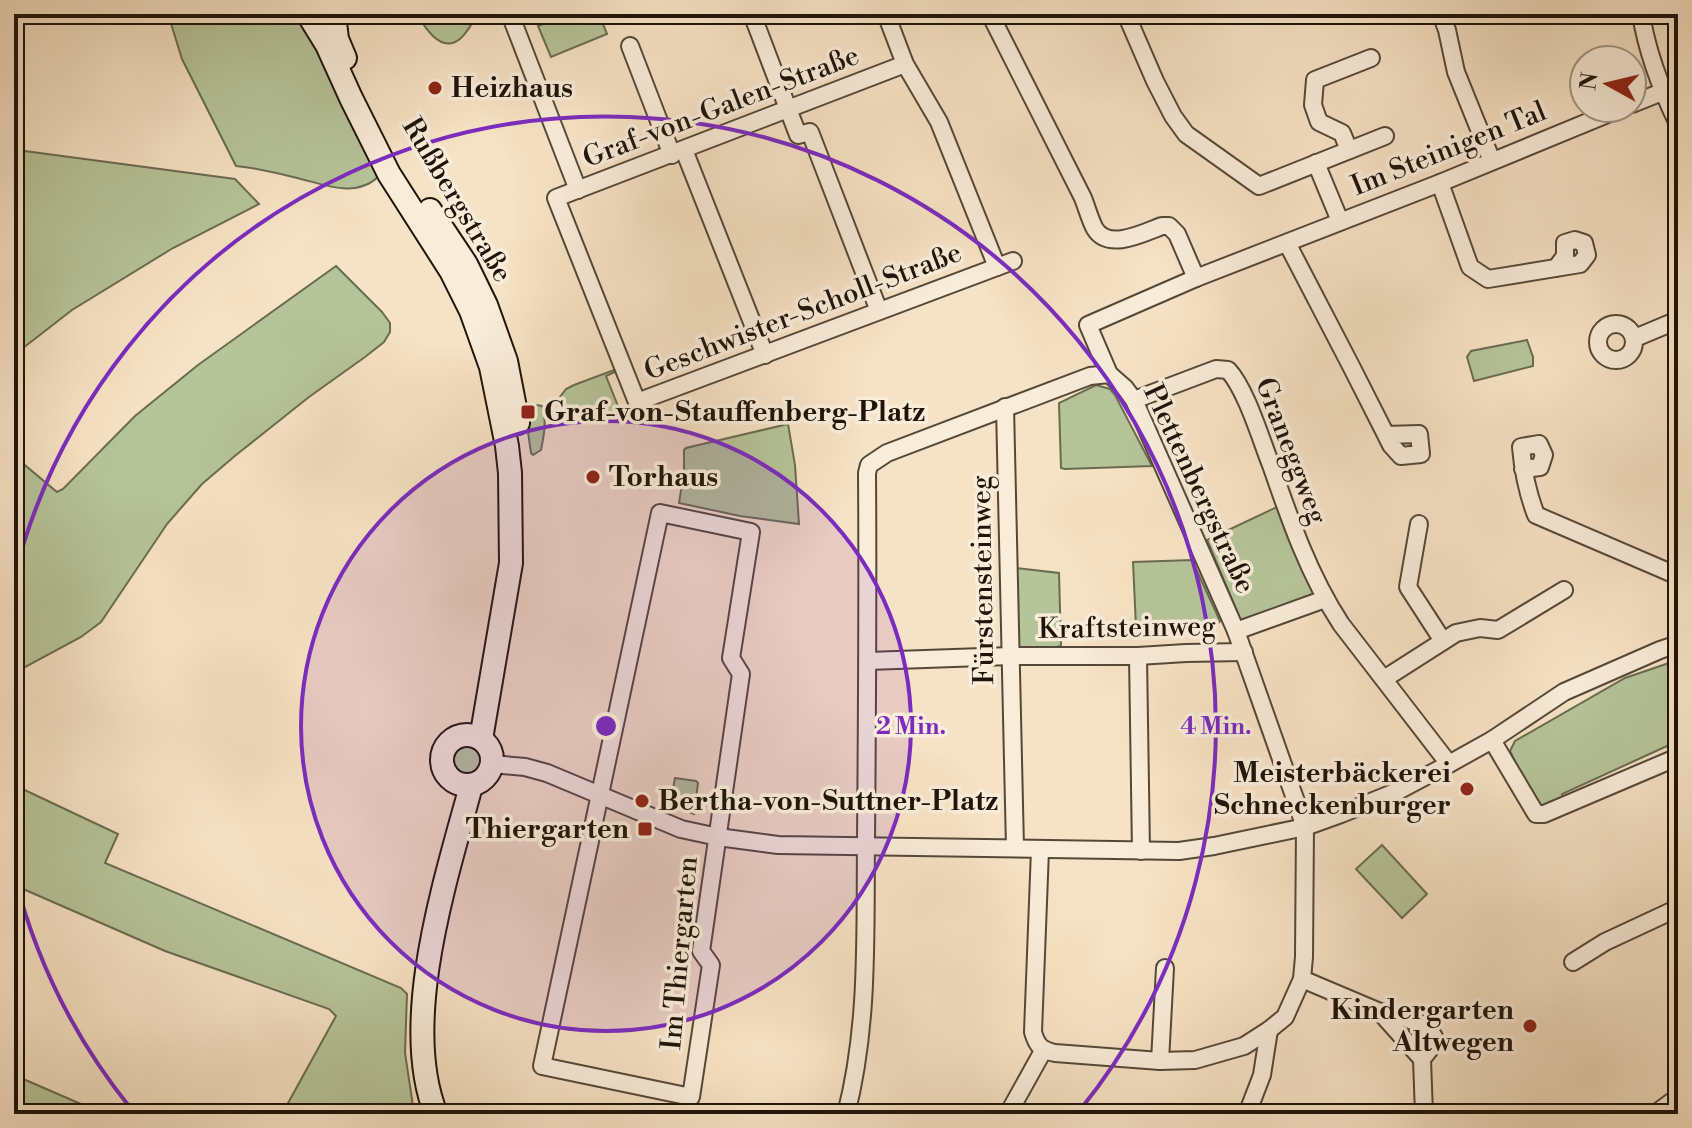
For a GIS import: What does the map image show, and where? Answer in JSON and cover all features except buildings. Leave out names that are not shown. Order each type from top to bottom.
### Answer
[{"type":"street","points":[[510,14],[578,190]]},
{"type":"street","points":[[752,14],[798,135],[810,132],[879,311]]},
{"type":"street","points":[[886,14],[905,64]]},
{"type":"street","points":[[990,14],[1096,230],[1108,239],[1118,240],[1169,226],[1177,234],[1196,278]]},
{"type":"street","name":"Im Steinigen Tal","points":[[1126,14],[1155,81],[1186,134],[1259,186],[1385,136]]},
{"type":"street","points":[[1441,14],[1456,72],[1492,161]]},
{"type":"street","points":[[1641,14],[1662,92],[1678,124]]},
{"type":"street","name":"Rußbergstraße","points":[[319,15],[327,45],[371,140],[451,271],[471,311],[491,367],[510,473],[511,563],[496,648],[471,737],[447,744],[443,751],[442,767],[461,783],[427,974],[422,1029],[426,1082],[436,1114]]},
{"type":"street","points":[[630,46],[765,355]]},
{"type":"street","name":"Im Steinigen Tal","points":[[1349,150],[1342,133],[1319,122],[1313,105],[1315,80],[1371,58]]},
{"type":"street","name":"Graf-von-Galen-Straße","points":[[556,198],[905,64]]},
{"type":"street","name":"Geschwister-Scholl-Straße","points":[[556,198],[637,402],[1005,264],[939,122],[905,64]]},
{"type":"street","points":[[1648,98],[1662,92]]},
{"type":"street","name":"Im Steinigen Tal","points":[[1109,374],[1088,325],[1196,278],[1583,124]]},
{"type":"street","name":"Im Steinigen Tal","points":[[1316,163],[1340,221]]},
{"type":"street","points":[[1440,183],[1470,267],[1488,279],[1556,268]]},
{"type":"street","points":[[1287,243],[1386,435]]},
{"type":"street","points":[[1635,338],[1678,320]]},
{"type":"street","name":"Graneggweg","points":[[1134,400],[1216,369],[1228,370],[1254,421],[1297,539],[1325,599],[1449,764]]},
{"type":"street","name":"Plettenbergstraße","points":[[846,1114],[859,1050],[864,958],[869,465],[887,453],[1090,376],[1109,374],[1134,400],[1244,652],[1305,827],[1302,979]]},
{"type":"street","name":"Fürstensteinweg","points":[[1005,407],[1015,848]]},
{"type":"street","points":[[1523,469],[1536,515],[1678,576]]},
{"type":"street","name":"Im Thiergarten","points":[[660,513],[751,532],[731,658],[741,674],[718,837],[701,951],[711,965],[691,1097],[542,1066],[660,513]]},
{"type":"street","points":[[1419,524],[1408,587],[1443,641]]},
{"type":"street","points":[[1384,679],[1456,633],[1480,628],[1498,630],[1564,590]]},
{"type":"street","points":[[1236,631],[1325,599]]},
{"type":"street","points":[[492,764],[536,770],[676,827],[718,837],[794,846],[1179,851],[1305,827],[1398,791],[1492,740],[1564,692],[1678,644]]},
{"type":"street","name":"Kraftsteinweg","points":[[868,661],[1244,652]]},
{"type":"street","points":[[1138,656],[1141,851]]},
{"type":"street","points":[[461,783],[483,780],[492,764],[491,751],[471,737]]},
{"type":"street","points":[[1492,740],[1536,814],[1544,814],[1678,757]]},
{"type":"street","points":[[1040,850],[1033,1032],[1036,1043],[1043,1051],[1160,1061],[1195,1060],[1223,1053],[1244,1046],[1285,1017],[1302,979],[1380,1012],[1428,1027],[1434,1037],[1422,1059]]},
{"type":"street","points":[[1573,962],[1605,942],[1678,908]]},
{"type":"street","points":[[1160,1061],[1165,968]]},
{"type":"street","points":[[1380,1012],[1422,1059],[1424,1114]]},
{"type":"street","points":[[1247,1114],[1262,1075],[1269,1030]]},
{"type":"street","points":[[1008,1114],[1043,1051]]},
{"type":"street","points":[[1655,1114],[1678,1097]]},
{"type":"green space","points":[[168,14],[288,14],[310,29],[379,176],[359,187],[338,188],[236,166],[182,59]]},
{"type":"green space","points":[[419,14],[477,14],[460,39],[447,44],[430,33]]},
{"type":"green space","points":[[567,14],[599,14],[607,34],[551,57],[538,26]]},
{"type":"green space","points":[[14,152],[235,179],[259,204],[173,248],[72,310],[14,355]]},
{"type":"green space","points":[[336,266],[390,323],[390,332],[384,342],[309,397],[202,484],[167,524],[101,622],[81,637],[14,673],[14,456],[57,492],[63,489],[135,416],[198,365]]},
{"type":"green space","points":[[1527,340],[1533,366],[1474,381],[1467,357],[1471,351]]},
{"type":"green space","points":[[614,370],[606,376],[620,411],[591,416],[563,408],[560,397],[566,389]]},
{"type":"green space","points":[[1096,385],[1110,389],[1115,395],[1152,466],[1061,468],[1059,403]]},
{"type":"green space","points":[[529,404],[542,406],[544,417],[541,450],[533,455],[526,418],[531,417]]},
{"type":"green space","points":[[788,424],[795,465],[799,524],[679,503],[686,448]]},
{"type":"green space","points":[[1279,506],[1323,594],[1241,621],[1207,540]]},
{"type":"green space","points":[[1192,560],[1220,621],[1216,626],[1136,627],[1133,562]]},
{"type":"green space","points":[[1015,568],[1059,573],[1061,646],[1017,653]]},
{"type":"green space","points":[[1678,660],[1678,741],[1562,794],[1563,799],[1544,806],[1535,803],[1510,751],[1515,741],[1625,678]]},
{"type":"green space","points":[[467,741],[481,746],[486,760],[481,774],[467,779],[453,774],[448,760],[453,746]]},
{"type":"green space","points":[[675,778],[698,783],[694,814],[678,805],[673,791]]},
{"type":"green space","points":[[14,785],[118,834],[105,863],[401,988],[407,994],[405,1053],[413,1106],[378,1104],[372,1114],[282,1114],[336,1016],[329,1009],[165,951],[14,885]]},
{"type":"green space","points":[[1382,845],[1427,894],[1402,918],[1356,869]]},
{"type":"green space","points":[[14,1075],[104,1114],[14,1114]]},
{"type":"place","name":"Heizhaus","points":[[435,88]]},
{"type":"place","name":"Graf-von-Stauffenberg-Platz","points":[[528,412]]},
{"type":"place","name":"Torhaus","points":[[593,477]]},
{"type":"place","name":"Meisterbäckerei Schneckenburger","points":[[1467,789]]},
{"type":"place","name":"Bertha-von-Suttner-Platz","points":[[642,801]]},
{"type":"place","name":"Thiergarten","points":[[645,829]]},
{"type":"place","name":"Kindergarten Altwegen","points":[[1530,1026]]}]
